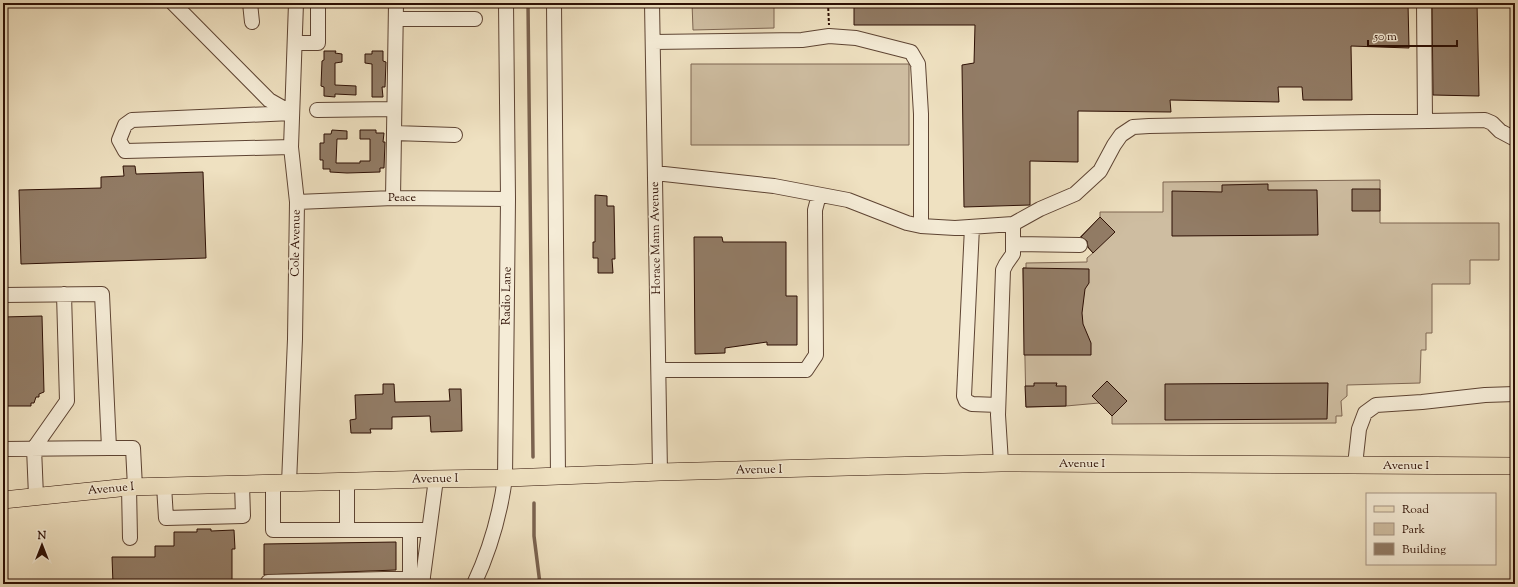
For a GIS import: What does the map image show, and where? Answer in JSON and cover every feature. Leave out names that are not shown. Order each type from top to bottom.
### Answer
[{"type":"main road","name":"Avenue I","points":[[3,500],[132,487],[505,478],[660,472],[1001,463],[1515,466]]},
{"type":"street","points":[[173,3],[269,100],[292,112]]},
{"type":"street","points":[[250,3],[252,22]]},
{"type":"street","name":"Cole Avenue","points":[[296,3],[291,147],[297,202],[295,339],[281,483],[273,530],[347,530]]},
{"type":"street","points":[[295,43],[318,43],[318,3]]},
{"type":"street","points":[[392,198],[396,3]]},
{"type":"street","name":"Radio Lane","points":[[474,584],[492,539],[498,519],[505,478],[508,199],[506,3]]},
{"type":"street","points":[[554,3],[558,476]]},
{"type":"street","name":"Horace Mann Avenue","points":[[652,3],[660,472]]},
{"type":"street","points":[[1424,3],[1425,121]]},
{"type":"street","points":[[396,19],[475,19]]},
{"type":"street","points":[[653,42],[802,40],[829,36],[856,38],[911,52],[918,64],[921,114],[921,226]]},
{"type":"street","points":[[317,110],[394,109]]},
{"type":"street","points":[[291,147],[125,151],[120,140],[125,125],[132,120],[292,112]]},
{"type":"street","points":[[655,173],[774,186],[848,200],[907,223],[921,226],[955,228],[1013,224],[1040,209],[1074,194],[1100,171],[1121,135],[1133,127],[1485,120],[1492,123],[1515,139]]},
{"type":"street","points":[[394,134],[455,135]]},
{"type":"street","points":[[658,370],[806,370],[816,355],[815,210],[819,195]]},
{"type":"street","name":"Peace","points":[[297,202],[392,198],[508,199]]},
{"type":"street","points":[[1001,463],[998,410],[1003,270],[1013,254],[1013,224]]},
{"type":"street","points":[[972,227],[964,396],[966,401],[972,404],[998,410]]},
{"type":"street","points":[[1013,244],[1080,245]]},
{"type":"street","points":[[36,496],[34,448],[67,401],[64,294]]},
{"type":"street","points":[[3,295],[102,294],[109,448]]},
{"type":"street","points":[[1354,465],[1359,429],[1364,413],[1376,405],[1422,402],[1485,395],[1515,394]]},
{"type":"street","points":[[3,449],[133,448],[130,538]]},
{"type":"street","points":[[418,580],[429,530],[436,479]]},
{"type":"street","points":[[347,481],[347,530],[429,530]]},
{"type":"street","points":[[164,486],[166,518],[243,516],[242,484]]},
{"type":"street","points":[[410,530],[418,580]]},
{"type":"street","points":[[268,582],[418,580]]},
{"type":"path","points":[[828,3],[829,36]]},
{"type":"green space","points":[[692,3],[774,3],[774,28],[693,30]]},
{"type":"green space","points":[[691,64],[909,64],[909,145],[691,145]]},
{"type":"green space","points":[[1380,180],[1380,223],[1499,223],[1499,260],[1470,260],[1470,284],[1432,284],[1432,333],[1426,333],[1426,350],[1421,350],[1420,383],[1347,385],[1347,396],[1341,401],[1342,416],[1336,416],[1336,423],[1112,424],[1112,416],[1099,403],[1026,407],[1023,268],[1026,268],[1026,263],[1087,262],[1087,258],[1093,253],[1079,238],[1100,217],[1100,212],[1163,212],[1163,182]]},
{"type":"building","points":[[854,3],[1408,3],[1409,48],[1351,46],[1352,100],[1303,100],[1302,87],[1278,87],[1279,102],[1170,100],[1171,112],[1078,111],[1078,162],[1030,161],[1030,205],[964,207],[962,65],[974,63],[975,25],[854,25]]},
{"type":"building","points":[[1432,3],[1477,3],[1479,96],[1433,95]]},
{"type":"building","points":[[324,51],[336,51],[335,53],[342,54],[342,62],[335,63],[335,85],[356,86],[356,95],[335,94],[335,97],[324,96],[324,87],[321,86]]},
{"type":"building","points":[[372,51],[383,51],[383,61],[386,62],[385,87],[382,87],[383,97],[372,97],[372,64],[365,63],[365,54],[372,54]]},
{"type":"building","points":[[332,130],[347,131],[347,139],[337,139],[336,163],[360,163],[360,161],[370,161],[370,139],[360,139],[360,130],[376,130],[376,133],[384,133],[384,168],[380,168],[380,172],[347,173],[330,172],[330,169],[323,169],[323,160],[320,160],[320,143],[324,143],[324,134],[331,134]]},
{"type":"building","points":[[123,166],[135,166],[136,174],[203,172],[206,258],[21,264],[19,190],[101,188],[101,177],[124,176]]},
{"type":"building","points":[[1268,184],[1268,190],[1317,190],[1318,235],[1172,236],[1172,191],[1222,192],[1222,185]]},
{"type":"building","points":[[1352,189],[1380,189],[1380,211],[1352,211]]},
{"type":"building","points":[[595,195],[607,196],[607,206],[614,206],[615,259],[612,259],[613,273],[598,273],[598,258],[593,258],[593,242],[595,242]]},
{"type":"building","points":[[1100,217],[1115,232],[1093,253],[1088,247],[1087,241],[1081,237]]},
{"type":"building","points":[[694,237],[722,237],[723,242],[786,242],[786,296],[797,296],[797,345],[767,345],[767,342],[725,348],[725,353],[695,354]]},
{"type":"building","points":[[1023,268],[1089,269],[1089,283],[1085,289],[1082,313],[1083,324],[1091,343],[1091,355],[1024,355]]},
{"type":"building","points":[[42,316],[44,392],[39,394],[39,397],[36,397],[34,403],[31,403],[31,406],[3,406],[3,317]]},
{"type":"building","points":[[1107,381],[1127,401],[1112,416],[1092,396]]},
{"type":"building","points":[[1034,383],[1057,383],[1056,386],[1066,386],[1066,406],[1026,407],[1025,386],[1034,386]]},
{"type":"building","points":[[1328,383],[1327,419],[1165,420],[1165,384]]},
{"type":"building","points":[[383,384],[394,384],[395,402],[450,401],[449,389],[461,389],[462,431],[431,432],[430,416],[392,417],[392,429],[370,429],[371,433],[351,433],[350,420],[356,419],[355,395],[383,394]]},
{"type":"building","points":[[197,529],[211,529],[211,531],[234,530],[235,549],[232,549],[232,584],[113,584],[112,557],[155,557],[155,546],[174,546],[174,532],[197,532]]},
{"type":"building","points":[[396,542],[396,570],[264,575],[264,544]]},
{"type":"waterway","points":[[528,3],[533,457]]},
{"type":"waterway","points":[[534,503],[534,536],[540,584]]}]
